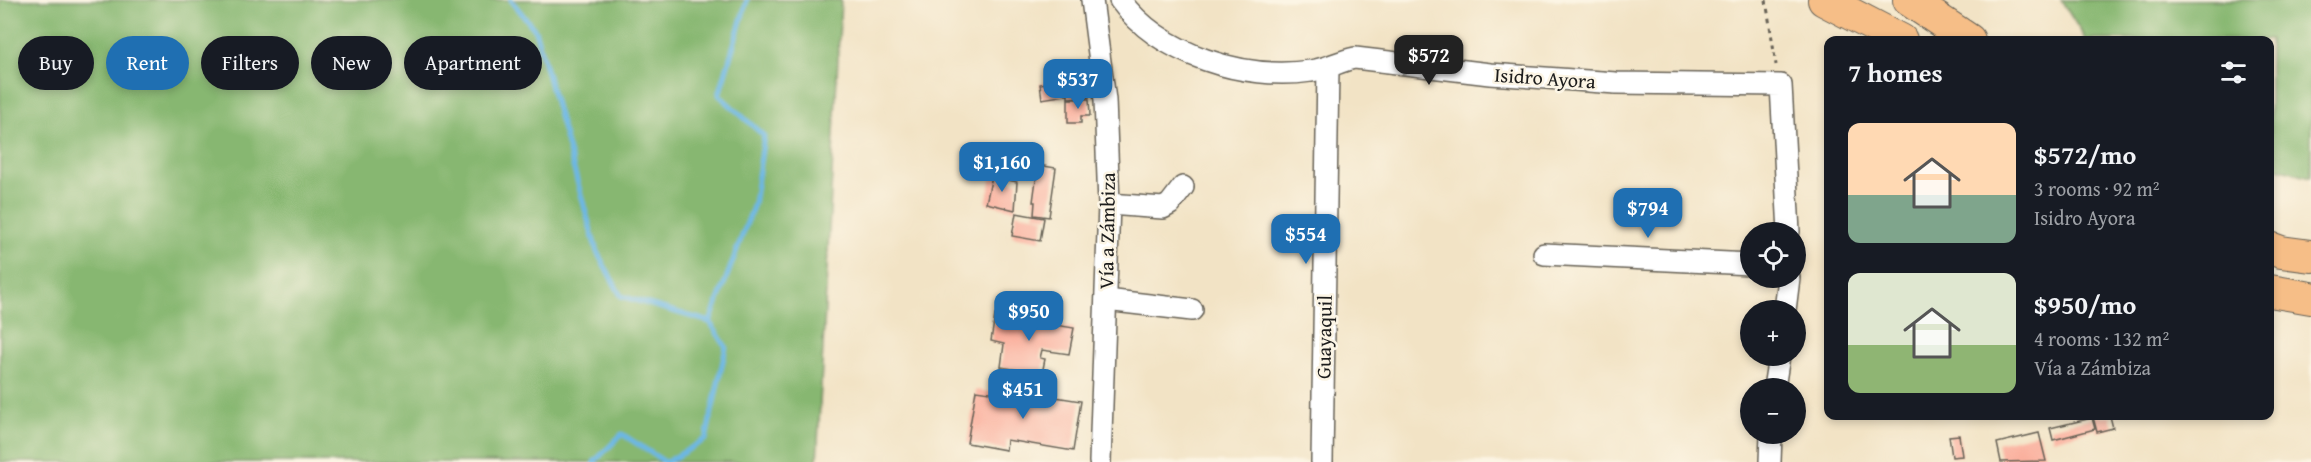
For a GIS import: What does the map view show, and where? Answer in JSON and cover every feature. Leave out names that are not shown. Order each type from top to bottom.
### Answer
[{"type":"highway","points":[[1824,0],[1894,36]]},
{"type":"highway","points":[[1909,0],[1963,36]]},
{"type":"highway","points":[[2274,249],[2311,256]]},
{"type":"highway","points":[[2274,292],[2311,298]]},
{"type":"street","name":"Vía a Zámbiza","points":[[1092,0],[1105,100],[1109,204],[1100,462]]},
{"type":"street","name":"Isidro Ayora","points":[[1120,0],[1128,11],[1154,35],[1229,67],[1258,73],[1310,71],[1328,68],[1339,60],[1355,58],[1490,74],[1616,83],[1781,85],[1788,222]]},
{"type":"street","name":"Guayaquil","points":[[1322,462],[1328,68]]},
{"type":"street","points":[[1109,204],[1163,208],[1170,204],[1183,187]]},
{"type":"street","points":[[1544,254],[1740,264]]},
{"type":"street","points":[[1106,300],[1192,310]]},
{"type":"street","points":[[1770,462],[1771,444]]},
{"type":"path","points":[[1766,0],[1772,47]]},
{"type":"green space","points":[[0,0],[841,0],[817,462],[0,462]]},
{"type":"green space","points":[[2061,0],[2311,0],[2311,177],[2274,167],[2274,36],[2084,36]]},
{"type":"building","points":[[1088,69],[1089,97],[1068,98],[1070,70]]},
{"type":"building","points":[[1064,80],[1067,95],[1042,99],[1040,84]]},
{"type":"building","points":[[1068,99],[1089,99],[1090,116],[1081,116],[1081,123],[1068,123]]},
{"type":"building","points":[[1038,165],[1056,168],[1049,217],[1034,215],[1035,202],[1033,202]]},
{"type":"building","points":[[992,176],[1017,182],[1015,210],[986,203]]},
{"type":"building","points":[[1016,213],[1044,218],[1040,241],[1012,236]]},
{"type":"building","points":[[995,315],[1074,328],[1069,354],[1042,350],[1040,358],[1045,359],[1042,374],[1001,367],[1004,344],[991,341]]},
{"type":"building","points":[[1005,389],[1081,401],[1073,451],[1007,440],[1006,450],[967,443],[976,390],[1004,394]]},
{"type":"building","points":[[2093,420],[2095,429],[2053,440],[2050,428]]},
{"type":"building","points":[[2094,420],[2111,420],[2113,428],[2097,432]]},
{"type":"building","points":[[2039,433],[2046,461],[2001,462],[1997,443]]},
{"type":"building","points":[[1959,435],[1962,456],[1952,457],[1949,436]]},
{"type":"waterway","points":[[511,0],[535,30],[597,252],[621,296],[710,322]]},
{"type":"waterway","points":[[667,462],[706,439],[726,347],[710,322],[754,204],[764,136],[719,95],[747,0]]},
{"type":"waterway","points":[[594,462],[622,434],[665,462]]}]
